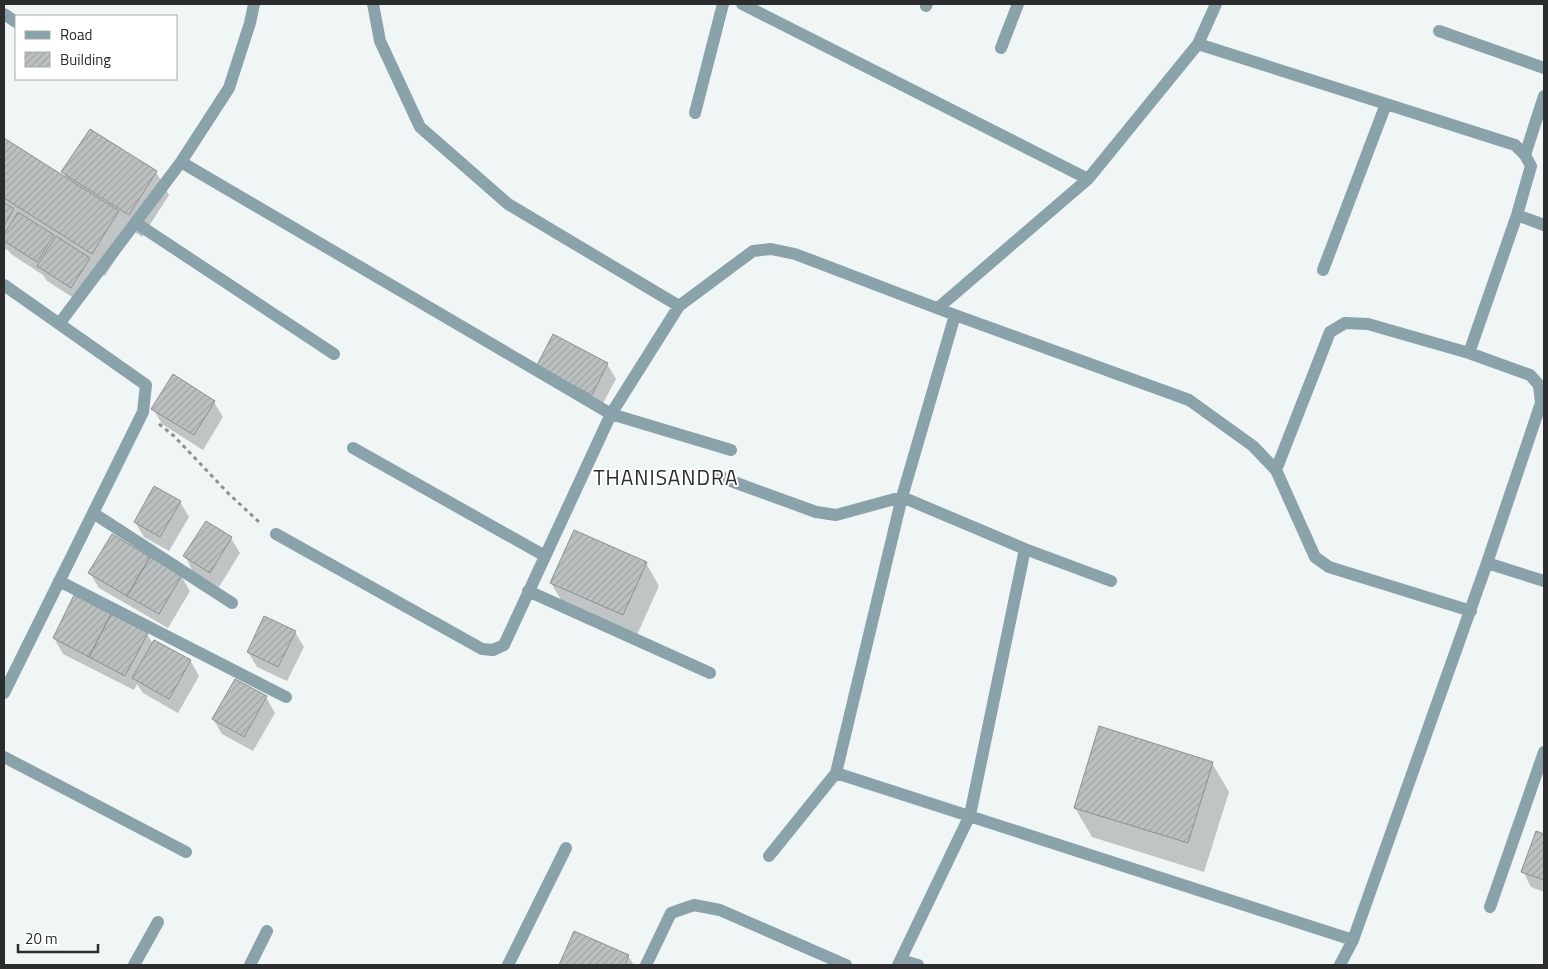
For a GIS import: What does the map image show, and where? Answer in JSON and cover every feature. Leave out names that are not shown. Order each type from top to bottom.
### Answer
[{"type":"street","points":[[59,324],[181,162],[229,88],[254,4]]},
{"type":"street","points":[[373,4],[380,41],[420,127],[508,204],[679,306]]},
{"type":"street","points":[[694,113],[723,4]]},
{"type":"street","points":[[742,4],[1088,179]]},
{"type":"street","points":[[1001,48],[1018,4]]},
{"type":"street","points":[[938,308],[1088,179],[1198,44],[1216,4]]},
{"type":"street","points":[[4,14],[15,21]]},
{"type":"street","points":[[1439,31],[1544,68]]},
{"type":"street","points":[[1198,44],[1515,145],[1525,155],[1532,166],[1469,353]]},
{"type":"street","points":[[1525,155],[1544,96]]},
{"type":"street","points":[[1323,270],[1386,104]]},
{"type":"street","points":[[181,162],[611,414],[731,450]]},
{"type":"street","points":[[1517,215],[1544,225]]},
{"type":"street","points":[[136,223],[334,354]]},
{"type":"street","points":[[276,534],[482,648],[493,650],[504,645],[611,414],[679,306],[753,251],[771,249],[795,254],[1188,400],[1252,446],[1276,470],[1315,557],[1329,567],[1470,611]]},
{"type":"street","points":[[4,285],[146,385],[143,412],[4,693]]},
{"type":"street","points":[[769,856],[836,773],[902,497],[955,315]]},
{"type":"street","points":[[1276,470],[1330,332],[1345,323],[1368,324],[1469,353],[1530,375],[1539,385],[1541,403],[1487,563],[1353,940],[1340,965]]},
{"type":"street","points":[[353,448],[545,556]]},
{"type":"street","points":[[720,477],[816,512],[836,515],[902,497],[1025,549],[1110,581]]},
{"type":"street","points":[[93,514],[232,603]]},
{"type":"street","points":[[918,965],[899,963],[970,815],[1025,549]]},
{"type":"street","points":[[1487,563],[1544,581]]},
{"type":"street","points":[[58,581],[286,697]]},
{"type":"street","points":[[528,591],[710,673]]},
{"type":"street","points":[[1490,907],[1544,752]]},
{"type":"street","points":[[4,757],[186,852]]},
{"type":"street","points":[[836,773],[1353,940]]},
{"type":"street","points":[[508,965],[566,848]]},
{"type":"street","points":[[646,965],[671,913],[694,905],[720,910],[846,965]]},
{"type":"street","points":[[134,965],[158,922]]},
{"type":"street","points":[[250,965],[268,931]]},
{"type":"path","points":[[143,412],[174,436],[257,521],[276,534]]},
{"type":"building","points":[[90,129],[157,171],[129,215],[61,172]]},
{"type":"building","points":[[4,138],[119,211],[92,254],[4,198]]},
{"type":"building","points":[[4,202],[14,209],[4,226]]},
{"type":"building","points":[[18,212],[54,235],[37,262],[4,241],[4,234]]},
{"type":"building","points":[[56,236],[90,258],[71,288],[37,266]]},
{"type":"building","points":[[553,334],[608,363],[592,395],[536,367]]},
{"type":"building","points":[[173,374],[215,401],[194,435],[151,409]]},
{"type":"building","points":[[154,486],[181,501],[160,537],[134,522]]},
{"type":"building","points":[[206,521],[232,537],[210,573],[183,556]]},
{"type":"building","points":[[574,530],[647,562],[623,615],[550,583]]},
{"type":"building","points":[[112,534],[150,557],[127,596],[88,573]]},
{"type":"building","points":[[150,557],[182,575],[159,614],[127,596]]},
{"type":"building","points":[[74,595],[111,614],[89,657],[53,638]]},
{"type":"building","points":[[111,614],[148,633],[125,676],[89,657]]},
{"type":"building","points":[[264,616],[296,631],[278,667],[247,652]]},
{"type":"building","points":[[154,640],[191,660],[169,699],[132,678]]},
{"type":"building","points":[[235,679],[267,696],[244,737],[212,719]]},
{"type":"building","points":[[1099,726],[1213,762],[1188,843],[1074,808]]},
{"type":"building","points":[[1536,831],[1544,834],[1544,880],[1521,872]]},
{"type":"building","points":[[574,931],[629,955],[625,965],[559,965]]},
{"type":"district","name":"THANISANDRA","points":[[666,477]]}]
